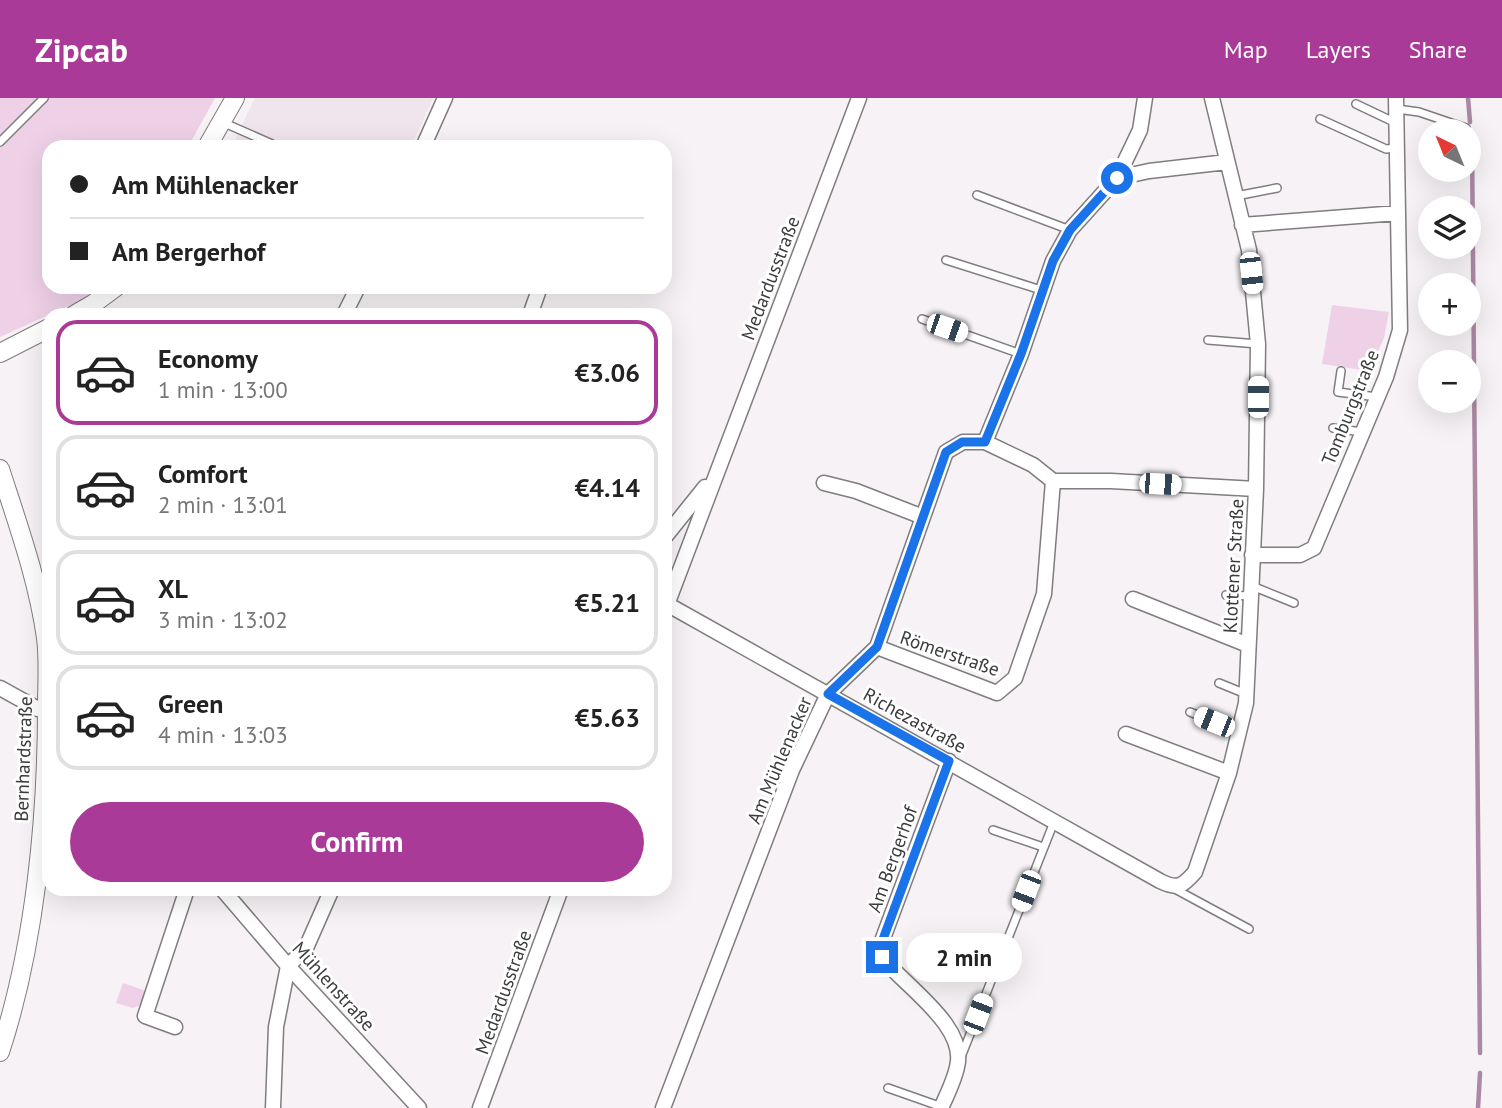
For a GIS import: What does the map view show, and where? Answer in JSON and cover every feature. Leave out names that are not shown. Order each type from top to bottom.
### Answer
[{"type":"street","points":[[212,140],[235,98]]},
{"type":"street","points":[[426,140],[445,98]]},
{"type":"street","name":"Medardusstraße","points":[[672,590],[859,98]]},
{"type":"street","points":[[1053,481],[1033,465],[985,442],[1021,354],[1053,261],[1070,230],[1117,178],[1140,130],[1145,98]]},
{"type":"street","name":"Klottener Straße","points":[[1172,887],[1184,884],[1195,872],[1229,773],[1246,694],[1252,591],[1258,344],[1249,250],[1212,98]]},
{"type":"street","name":"Tomburgstraße","points":[[1252,555],[1300,555],[1314,548],[1386,377],[1400,330],[1396,110]]},
{"type":"street","points":[[1117,178],[1149,171],[1227,162]]},
{"type":"street","points":[[1242,225],[1398,213]]},
{"type":"street","points":[[86,308],[107,294]]},
{"type":"street","points":[[0,353],[42,332]]},
{"type":"street","name":"Am Mühlenacker","points":[[663,1108],[792,770],[828,694],[877,647],[946,452],[962,442],[985,442]]},
{"type":"street","name":"Bernhardstraße","points":[[0,469],[37,587],[42,614]]},
{"type":"street","name":"Medardusstraße","points":[[672,528],[716,472]]},
{"type":"street","name":"Klottener Straße","points":[[1053,481],[1111,481],[1256,489]]},
{"type":"street","name":"Römerstraße","points":[[877,647],[997,693],[1015,678],[1044,594],[1053,481]]},
{"type":"street","points":[[824,483],[856,491],[923,517]]},
{"type":"street","name":"Klottener Straße","points":[[1133,599],[1248,645]]},
{"type":"street","name":"Richezastraße","points":[[672,609],[1172,887]]},
{"type":"street","points":[[0,688],[42,709]]},
{"type":"street","points":[[1126,734],[1229,773]]},
{"type":"street","name":"Am Bergerhof","points":[[949,761],[882,942],[882,957],[949,1027],[955,1042],[958,1064]]},
{"type":"street","name":"Bernhardstraße","points":[[0,1052],[23,967],[42,818]]},
{"type":"street","points":[[175,1027],[145,1016],[185,896]]},
{"type":"street","name":"Mühlenstraße","points":[[228,896],[288,966],[419,1108]]},
{"type":"street","points":[[273,1108],[276,1027],[288,966],[306,948],[328,896]]},
{"type":"street","name":"Medardusstraße","points":[[480,1108],[558,896]]},
{"type":"street","points":[[942,1108],[958,1064]]},
{"type":"lane","points":[[0,142],[44,98]]},
{"type":"lane","points":[[1356,104],[1419,112],[1440,119]]},
{"type":"lane","points":[[1320,119],[1386,149],[1397,148]]},
{"type":"lane","points":[[222,122],[263,140]]},
{"type":"lane","points":[[1236,197],[1277,188]]},
{"type":"lane","points":[[977,195],[1070,230]]},
{"type":"lane","points":[[946,260],[1041,290]]},
{"type":"lane","points":[[922,319],[1021,354]]},
{"type":"lane","points":[[1209,340],[1258,344]]},
{"type":"lane","points":[[1341,371],[1338,392],[1377,397]]},
{"type":"lane","points":[[1333,428],[1362,432]]},
{"type":"lane","points":[[1226,595],[1252,591],[1294,603]]},
{"type":"lane","points":[[1219,683],[1246,694]]},
{"type":"lane","points":[[1190,712],[1239,732]]},
{"type":"lane","points":[[958,1064],[1054,822]]},
{"type":"lane","points":[[993,830],[1043,847]]},
{"type":"lane","points":[[1172,887],[1249,929]]},
{"type":"lane","points":[[888,1088],[942,1108]]},
{"type":"shaded area","points":[[0,98],[215,98],[192,140],[42,140],[42,294],[89,294],[64,308],[42,308],[42,318],[0,337]]},
{"type":"shaded area","points":[[255,98],[433,98],[414,140],[235,139]]},
{"type":"shaded area","points":[[1332,305],[1389,312],[1384,338],[1369,371],[1322,364]]},
{"type":"shaded area","points":[[123,983],[146,991],[141,1005],[133,1008],[116,1003]]},
{"type":"waterway","points":[[1468,98],[1470,119]]},
{"type":"waterway","points":[[1472,182],[1480,1053]]},
{"type":"waterway","points":[[1478,1108],[1480,1073]]},
{"type":"route","points":[[882,957],[882,942],[949,761],[828,694],[877,647],[946,452],[962,442],[985,442],[1021,354],[1053,261],[1070,230],[1117,178]]}]
